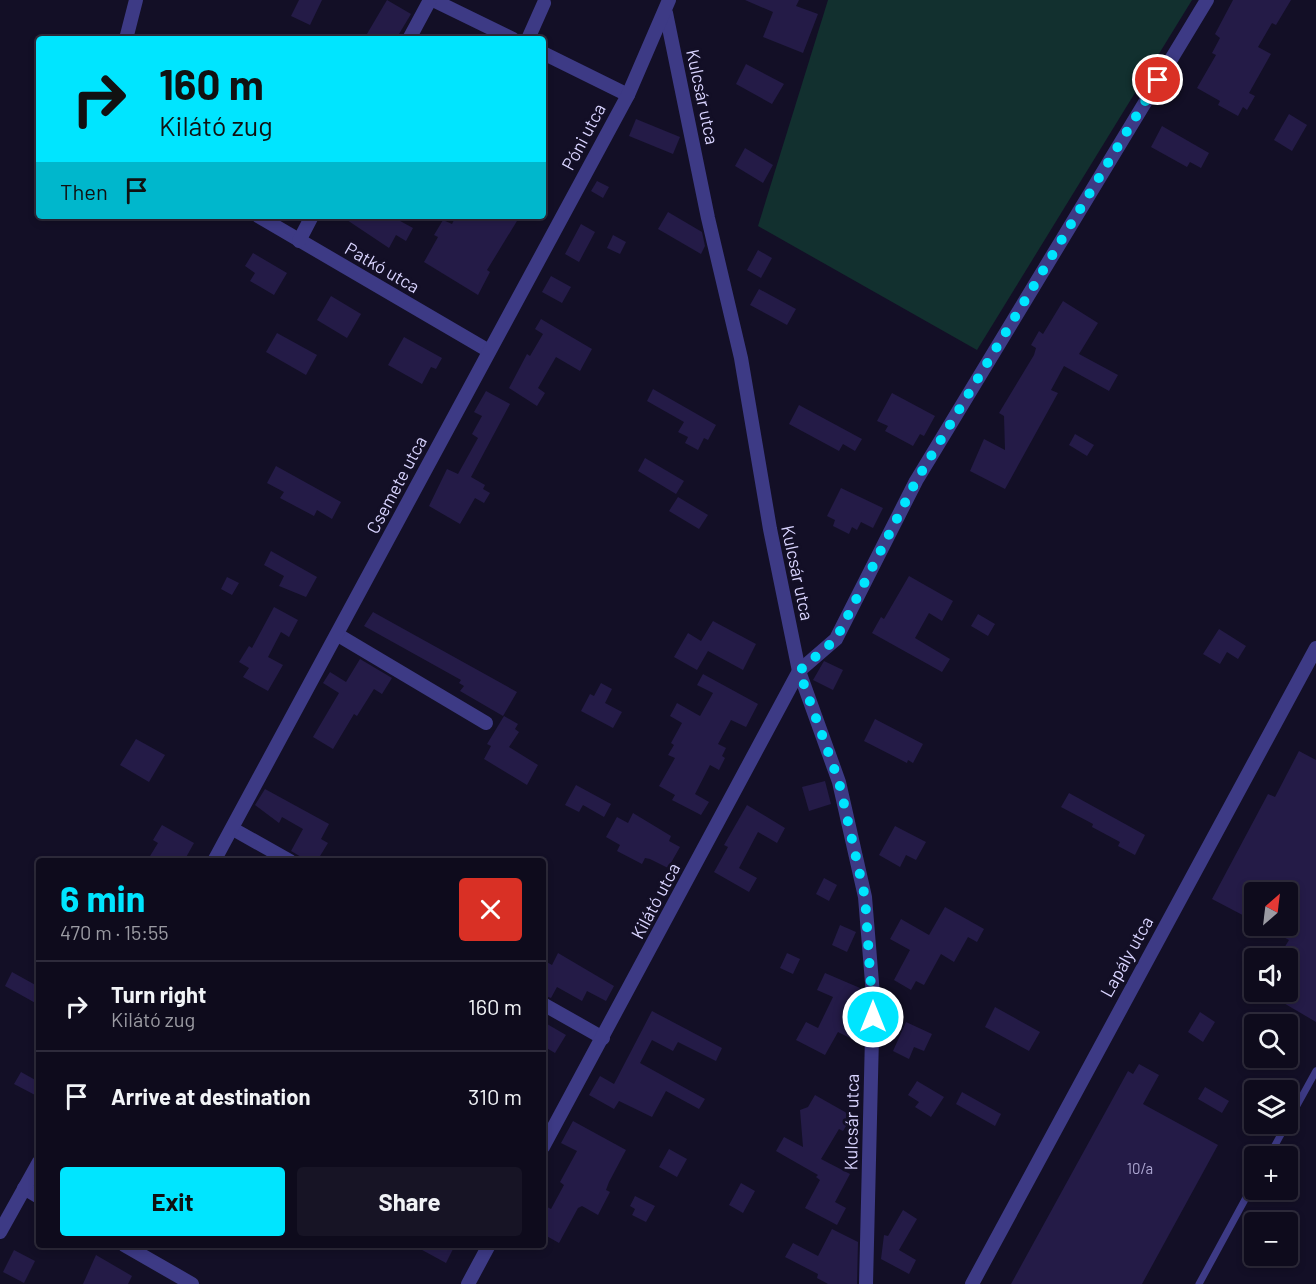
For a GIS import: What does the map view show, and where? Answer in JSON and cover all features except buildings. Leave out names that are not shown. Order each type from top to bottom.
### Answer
[{"type":"street","points":[[127,36],[136,0]]},
{"type":"street","points":[[411,36],[432,0],[507,36]]},
{"type":"street","points":[[799,671],[836,639],[916,481],[1207,0]]},
{"type":"street","points":[[529,36],[544,3]]},
{"type":"street","name":"Kulcsár utca","points":[[668,6],[708,218],[741,358],[770,529],[799,671],[839,782],[865,897],[873,995],[866,1284]]},
{"type":"street","name":"Póni utca","points":[[489,351],[628,94],[668,6]]},
{"type":"street","points":[[546,54],[628,94]]},
{"type":"street","name":"Patkó utca","points":[[263,219],[489,351]]},
{"type":"street","points":[[299,240],[310,219]]},
{"type":"street","name":"Csemete utca","points":[[216,858],[338,635],[489,351]]},
{"type":"street","points":[[338,635],[486,723]]},
{"type":"street","name":"Lapály utca","points":[[972,1284],[1316,648]]},
{"type":"street","name":"Kilátó utca","points":[[546,1142],[799,671]]},
{"type":"street","points":[[233,829],[285,858]]},
{"type":"street","points":[[546,1006],[603,1038]]},
{"type":"street","points":[[0,1232],[36,1167]]},
{"type":"street","points":[[24,1188],[36,1195]]},
{"type":"street","points":[[129,1248],[192,1284]]},
{"type":"street","points":[[468,1284],[487,1248]]},
{"type":"lane","points":[[1275,1146],[1316,1071]]},
{"type":"lane","points":[[1199,1284],[1245,1200]]},
{"type":"green space","points":[[828,0],[1192,0],[977,350],[758,226]]},
{"type":"route","points":[[873,1017],[865,897],[839,782],[799,671],[836,639],[916,481],[1158,80]]}]
